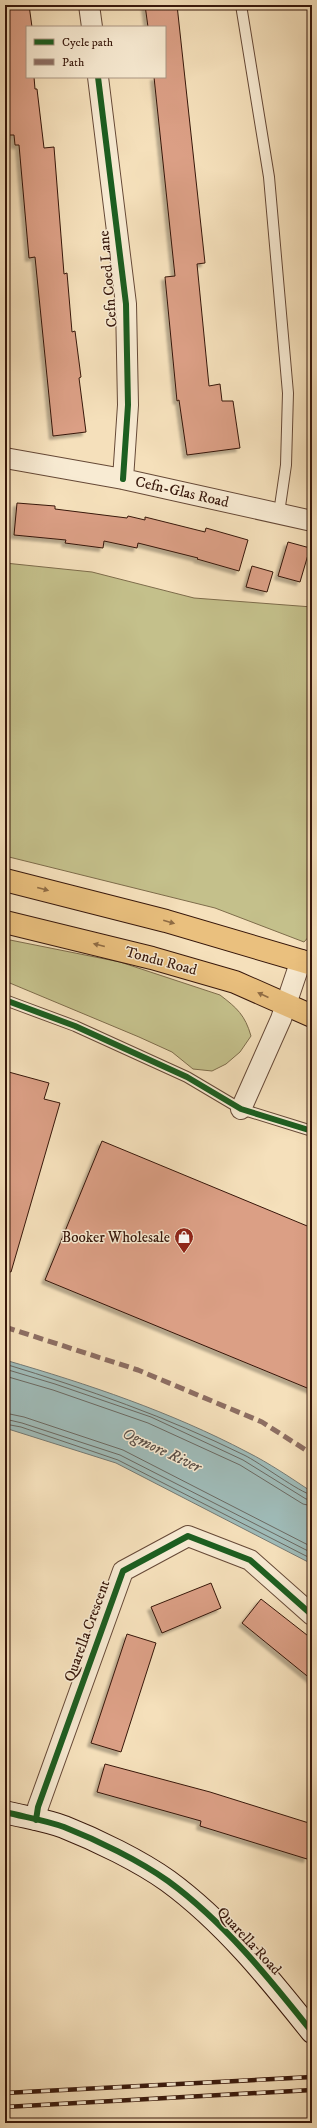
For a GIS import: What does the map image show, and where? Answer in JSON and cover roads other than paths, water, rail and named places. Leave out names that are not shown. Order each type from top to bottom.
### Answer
[{"type":"main road","points":[[5,880],[166,921],[306,962]]},
{"type":"main road","name":"Tondu Road","points":[[5,922],[160,960],[235,982],[312,1016]]},
{"type":"street","points":[[89,5],[92,26]]},
{"type":"street","name":"Cefn Coed Lane","points":[[98,78],[126,304],[128,405],[123,479]]},
{"type":"street","name":"Cefn-Glas Road","points":[[5,458],[123,479],[312,521]]},
{"type":"street","points":[[241,1109],[306,962]]},
{"type":"street","name":"Quarella Crescent","points":[[36,1820],[38,1807],[123,1571],[188,1536],[250,1560],[312,1615]]},
{"type":"street","name":"Quarella Road","points":[[5,1812],[63,1827],[132,1859],[168,1881],[211,1917],[243,1951],[312,2032]]},
{"type":"lane","points":[[241,5],[269,177],[288,393],[286,465],[279,514]]},
{"type":"lane","points":[[5,1000],[75,1026],[187,1077],[241,1109],[312,1131]]},
{"type":"water","name":"Ogmore River","points":[[5,1360],[98,1389],[189,1424],[247,1452],[296,1481],[312,1492],[312,1564],[116,1463],[5,1428]]},
{"type":"railway","points":[[5,2093],[312,2077]]},
{"type":"railway","points":[[5,2107],[312,2090]]},
{"type":"place","name":"Booker Wholesale","points":[[184,1254]]}]
